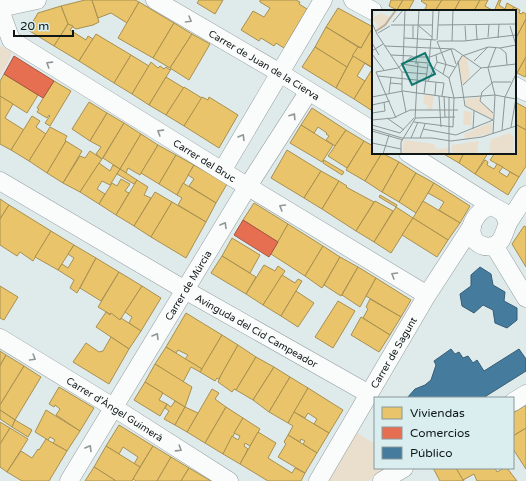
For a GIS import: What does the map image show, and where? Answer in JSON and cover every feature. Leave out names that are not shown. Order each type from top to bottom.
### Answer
[{"type":"street","name":"Carrer de Juan de la Cierva","points":[[155,0],[280,73],[372,130]]},
{"type":"street","points":[[222,171],[323,0]]},
{"type":"street","points":[[353,0],[372,10]]},
{"type":"street","points":[[0,9],[28,1]]},
{"type":"street","name":"Carrer del Bruc","points":[[0,9],[11,40],[222,171],[427,295]]},
{"type":"street","points":[[516,87],[526,92]]},
{"type":"street","name":"Carrer de Múrcia","points":[[69,481],[248,186],[309,91]]},
{"type":"street","points":[[410,154],[503,212],[508,223]]},
{"type":"street","name":"Avinguda del Cid Campeador","points":[[0,181],[185,290],[369,394]]},
{"type":"street","points":[[492,206],[487,207],[479,213],[472,226],[472,234],[475,239],[480,244],[488,248],[495,247],[501,241],[508,223],[526,195]]},
{"type":"street","name":"Carrer de Sagunt","points":[[318,481],[427,295],[472,226]]},
{"type":"street","points":[[495,247],[526,298]]},
{"type":"street","name":"Carrer d'Àngel Guimerà","points":[[0,338],[113,407],[229,481]]},
{"type":"street","points":[[514,401],[526,394]]},
{"type":"street","points":[[382,481],[402,469]]},
{"type":"shaded area","points":[[0,46],[12,51],[10,58],[0,76]]},
{"type":"shaded area","points":[[354,431],[374,443],[374,469],[386,469],[368,481],[325,481]]},
{"type":"building: Viviendas","points":[[85,0],[92,0],[99,22],[76,29],[68,24],[61,6]]},
{"type":"building: Viviendas","points":[[92,0],[135,0],[139,2],[127,23],[111,13],[98,18]]},
{"type":"building: Viviendas","points":[[199,0],[223,0],[215,14],[197,3]]},
{"type":"building: Viviendas","points":[[260,0],[296,0],[307,9],[284,48],[276,43],[274,46],[261,38],[259,41],[241,30],[253,11],[264,17],[270,8],[260,2]]},
{"type":"building: Viviendas","points":[[391,0],[403,0],[397,10],[389,6]]},
{"type":"building: Viviendas","points":[[403,0],[414,0],[409,10],[397,10]]},
{"type":"building: Viviendas","points":[[442,0],[436,10],[424,10],[427,5],[421,1]]},
{"type":"building: Viviendas","points":[[442,0],[460,0],[455,10],[436,10]]},
{"type":"building: Viviendas","points":[[460,0],[480,0],[475,10],[455,10]]},
{"type":"building: Viviendas","points":[[480,0],[488,0],[485,6],[492,10],[475,10]]},
{"type":"building: Viviendas","points":[[499,0],[501,0],[499,5],[505,9],[507,3],[514,7],[512,10],[494,10]]},
{"type":"building: Viviendas","points":[[139,2],[174,23],[153,58],[118,38]]},
{"type":"building: Viviendas","points":[[61,6],[68,24],[54,46],[28,30],[38,13]]},
{"type":"building: Viviendas","points":[[514,7],[520,10],[519,13],[522,14],[523,12],[526,14],[526,19],[516,38],[516,10],[512,10]]},
{"type":"building: Viviendas","points":[[338,8],[372,26],[372,29],[361,48],[326,27]]},
{"type":"building: Viviendas","points":[[526,19],[526,57],[517,73],[516,72],[516,38]]},
{"type":"building: Viviendas","points":[[174,23],[192,34],[170,68],[153,58]]},
{"type":"building: Viviendas","points":[[68,24],[73,26],[70,30],[86,40],[88,36],[93,39],[79,61],[54,46]]},
{"type":"building: Viviendas","points":[[326,27],[358,47],[347,67],[315,47]]},
{"type":"building: Viviendas","points":[[372,29],[372,67],[352,56],[358,47],[361,48]]},
{"type":"building: Viviendas","points":[[96,34],[131,55],[114,83],[79,61]]},
{"type":"building: Viviendas","points":[[192,34],[210,44],[189,80],[170,68]]},
{"type":"building: Viviendas","points":[[315,47],[347,67],[336,88],[302,67]]},
{"type":"building: Viviendas","points":[[131,55],[149,66],[132,94],[114,83]]},
{"type":"building: Viviendas","points":[[353,56],[365,63],[357,76],[365,81],[354,99],[336,88]]},
{"type":"building: Viviendas","points":[[526,57],[526,75],[525,77],[517,73]]},
{"type":"building: Viviendas","points":[[151,62],[158,68],[160,66],[164,69],[166,67],[170,70],[171,69],[149,105],[132,94]]},
{"type":"building: Viviendas","points":[[371,71],[371,110],[354,99]]},
{"type":"building: Viviendas","points":[[4,74],[38,95],[27,113],[0,96],[0,81]]},
{"type":"building: Viviendas","points":[[166,77],[184,88],[166,115],[149,105]]},
{"type":"building: Viviendas","points":[[54,81],[71,91],[50,126],[45,123],[50,116],[49,115],[47,118],[37,112],[39,109],[37,108]]},
{"type":"building: Viviendas","points":[[184,87],[202,98],[184,126],[166,115]]},
{"type":"building: Viviendas","points":[[0,96],[13,104],[5,118],[24,130],[11,150],[0,144]]},
{"type":"building: Viviendas","points":[[202,97],[208,100],[209,97],[238,115],[219,148],[184,126]]},
{"type":"building: Viviendas","points":[[89,102],[107,113],[90,141],[72,129]]},
{"type":"building: Viviendas","points":[[517,103],[526,108],[526,130],[516,125]]},
{"type":"building: Viviendas","points":[[312,108],[346,130],[335,146],[326,140],[329,136],[326,134],[327,133],[318,127],[314,133],[301,125]]},
{"type":"building: Viviendas","points":[[107,113],[124,123],[102,159],[96,154],[101,147],[90,141]]},
{"type":"building: Viviendas","points":[[32,116],[40,121],[36,127],[46,134],[29,161],[11,150]]},
{"type":"building: Viviendas","points":[[124,123],[141,134],[120,169],[103,158]]},
{"type":"building: Viviendas","points":[[301,125],[333,145],[322,162],[290,143]]},
{"type":"building: Viviendas","points":[[516,125],[526,130],[526,166],[519,177],[490,160],[494,154],[516,154]]},
{"type":"building: Viviendas","points":[[50,127],[67,136],[66,141],[47,173],[29,161]]},
{"type":"building: Viviendas","points":[[346,130],[364,141],[347,168],[328,156]]},
{"type":"building: Viviendas","points":[[141,134],[158,145],[140,175],[128,168],[126,173],[120,169]]},
{"type":"building: Viviendas","points":[[66,141],[82,151],[63,183],[47,173]]},
{"type":"building: Viviendas","points":[[364,141],[372,145],[372,154],[381,154],[365,181],[346,170]]},
{"type":"building: Viviendas","points":[[158,145],[176,155],[159,184],[141,173]]},
{"type":"building: Viviendas","points":[[287,150],[321,171],[304,198],[271,178]]},
{"type":"building: Viviendas","points":[[90,151],[102,159],[80,192],[63,183],[80,156],[85,158]]},
{"type":"building: Viviendas","points":[[381,154],[399,162],[382,192],[365,181]]},
{"type":"building: Viviendas","points":[[444,154],[464,154],[459,163]]},
{"type":"building: Viviendas","points":[[464,154],[487,154],[475,174],[459,163]]},
{"type":"building: Viviendas","points":[[176,155],[194,165],[177,195],[159,184]]},
{"type":"building: Viviendas","points":[[324,160],[344,172],[342,175],[323,163]]},
{"type":"building: Viviendas","points":[[485,160],[488,162],[487,165],[494,169],[497,164],[503,167],[499,172],[507,177],[510,172],[519,177],[508,195],[475,174]]},
{"type":"building: Viviendas","points":[[399,162],[416,173],[399,202],[382,192]]},
{"type":"building: Viviendas","points":[[99,163],[110,171],[113,165],[120,169],[110,185],[102,181],[97,189],[105,194],[99,204],[80,192]]},
{"type":"building: Viviendas","points":[[194,165],[227,184],[216,203],[189,186],[194,179],[188,175]]},
{"type":"building: Viviendas","points":[[120,169],[137,180],[134,184],[117,174]]},
{"type":"building: Viviendas","points":[[321,171],[339,181],[322,209],[304,198]]},
{"type":"building: Viviendas","points":[[416,173],[434,183],[416,213],[399,202]]},
{"type":"building: Viviendas","points":[[121,179],[130,184],[125,191],[129,193],[116,215],[99,204],[112,183],[117,186]]},
{"type":"building: Viviendas","points":[[137,180],[148,187],[144,195],[151,198],[134,226],[116,215]]},
{"type":"building: Viviendas","points":[[339,181],[347,186],[346,187],[374,202],[356,231],[322,209]]},
{"type":"building: Viviendas","points":[[183,183],[216,203],[206,222],[178,205],[182,198],[177,195]]},
{"type":"building: Viviendas","points":[[434,183],[470,206],[460,223],[439,210],[444,202],[428,193]]},
{"type":"building: Viviendas","points":[[155,192],[172,202],[151,237],[134,226]]},
{"type":"building: Viviendas","points":[[380,195],[397,205],[396,207],[379,197]]},
{"type":"building: Viviendas","points":[[0,199],[9,205],[0,219]]},
{"type":"building: Viviendas","points":[[375,201],[393,211],[374,242],[356,231]]},
{"type":"building: Viviendas","points":[[423,201],[460,223],[448,240],[413,218]]},
{"type":"building: Viviendas","points":[[172,202],[206,222],[186,258],[151,237]]},
{"type":"building: Viviendas","points":[[254,203],[288,224],[278,242],[243,220]]},
{"type":"building: Viviendas","points":[[9,205],[51,231],[33,261],[20,252],[17,256],[0,245],[0,219]]},
{"type":"building: Viviendas","points":[[396,207],[413,218],[391,253],[374,242]]},
{"type":"building: Viviendas","points":[[413,218],[448,240],[437,257],[402,235]]},
{"type":"building: Viviendas","points":[[288,224],[323,246],[305,276],[271,254]]},
{"type":"building: Viviendas","points":[[524,226],[526,227],[526,267],[512,244]]},
{"type":"building: Viviendas","points":[[51,231],[74,245],[58,270],[35,257]]},
{"type":"building: Viviendas","points":[[232,238],[260,255],[250,273],[222,256]]},
{"type":"building: Viviendas","points":[[74,245],[96,258],[77,293],[70,288],[74,280],[58,270],[62,264],[68,268],[74,258],[68,254]]},
{"type":"building: Viviendas","points":[[323,246],[340,257],[322,288],[305,276]]},
{"type":"building: Viviendas","points":[[222,256],[256,277],[246,294],[211,273]]},
{"type":"building: Viviendas","points":[[340,257],[358,267],[341,296],[324,285]]},
{"type":"building: Viviendas","points":[[96,258],[119,272],[101,301],[80,288]]},
{"type":"building: Viviendas","points":[[264,265],[275,271],[278,266],[285,271],[263,305],[246,294]]},
{"type":"building: Viviendas","points":[[358,267],[376,278],[360,307],[342,295]]},
{"type":"building: Viviendas","points":[[119,272],[142,286],[120,320],[98,307]]},
{"type":"building: Viviendas","points":[[282,275],[295,283],[298,279],[302,281],[281,316],[263,305]]},
{"type":"building: Viviendas","points":[[376,278],[411,300],[401,317],[366,296]]},
{"type":"building: Viviendas","points":[[0,286],[18,297],[4,320],[0,318]]},
{"type":"building: Viviendas","points":[[142,286],[161,298],[141,331],[129,323],[132,317],[125,312]]},
{"type":"building: Viviendas","points":[[296,291],[314,303],[298,327],[281,316]]},
{"type":"building: Viviendas","points":[[370,299],[401,317],[390,335],[363,318],[368,309],[366,307]]},
{"type":"building: Viviendas","points":[[338,301],[355,311],[333,348],[315,337]]},
{"type":"building: Viviendas","points":[[106,312],[110,315],[111,313],[120,320],[121,318],[141,331],[129,349],[96,327]]},
{"type":"building: Viviendas","points":[[186,313],[222,335],[202,369],[185,359],[188,355],[178,350],[176,353],[166,347]]},
{"type":"building: Viviendas","points":[[361,317],[390,335],[379,352],[351,335]]},
{"type":"building: Viviendas","points":[[222,335],[238,345],[219,379],[217,378],[215,381],[200,372]]},
{"type":"building: Viviendas","points":[[111,337],[129,349],[109,384],[73,362],[86,343],[99,352],[103,351]]},
{"type":"building: Viviendas","points":[[238,345],[256,357],[236,390],[234,389],[232,392],[218,382]]},
{"type":"building: Viviendas","points":[[166,347],[202,369],[200,372],[191,367],[183,382],[155,364]]},
{"type":"building: Viviendas","points":[[0,351],[6,355],[0,366]]},
{"type":"building: Viviendas","points":[[6,355],[24,366],[0,405],[0,366]]},
{"type":"building: Viviendas","points":[[256,357],[274,367],[253,400],[236,390]]},
{"type":"building: Viviendas","points":[[155,364],[192,387],[185,407],[145,382]]},
{"type":"building: Viviendas","points":[[24,366],[41,377],[15,420],[0,410],[0,405]]},
{"type":"building: Viviendas","points":[[274,367],[290,377],[269,412],[253,400]]},
{"type":"building: Viviendas","points":[[290,377],[308,388],[288,423],[269,412]]},
{"type":"building: Viviendas","points":[[145,382],[163,393],[159,400],[167,404],[160,416],[134,400]]},
{"type":"building: Viviendas","points":[[59,387],[94,408],[80,431],[56,415],[60,409],[55,405],[54,407],[49,404]]},
{"type":"building: Viviendas","points":[[308,388],[343,410],[329,433],[314,424],[317,419],[308,413],[305,418],[294,412]]},
{"type":"building: Viviendas","points":[[212,389],[219,393],[215,399],[226,407],[205,443],[187,432]]},
{"type":"building: Viviendas","points":[[175,401],[185,407],[175,425],[164,419],[169,411],[165,408],[167,404],[171,407]]},
{"type":"building: Viviendas","points":[[526,405],[526,428],[514,435],[514,412]]},
{"type":"building: Viviendas","points":[[185,407],[198,413],[187,432],[175,425]]},
{"type":"building: Viviendas","points":[[226,407],[243,418],[223,454],[205,443]]},
{"type":"building: Viviendas","points":[[0,410],[15,420],[12,427],[0,419]]},
{"type":"building: Viviendas","points":[[46,410],[80,431],[67,451],[53,443],[55,440],[50,437],[48,440],[35,432]]},
{"type":"building: Viviendas","points":[[294,412],[329,433],[317,453],[303,444],[305,441],[301,439],[300,442],[288,435],[293,426],[288,423]]},
{"type":"building: Viviendas","points":[[243,418],[260,429],[250,446],[245,443],[244,446],[248,449],[240,464],[223,454],[232,436],[238,440],[240,436],[234,433]]},
{"type":"building: Viviendas","points":[[15,420],[32,430],[28,437],[12,427]]},
{"type":"building: Viviendas","points":[[0,422],[10,428],[0,444]]},
{"type":"building: Viviendas","points":[[119,425],[153,446],[140,467],[134,464],[138,457],[123,447],[119,454],[106,446]]},
{"type":"building: Viviendas","points":[[10,428],[28,439],[7,472],[0,467],[0,444]]},
{"type":"building: Viviendas","points":[[526,428],[526,469],[514,451],[514,435]]},
{"type":"building: Viviendas","points":[[258,432],[276,443],[268,458],[292,473],[295,468],[305,473],[301,481],[268,481],[240,464]]},
{"type":"building: Viviendas","points":[[288,435],[317,453],[305,473],[278,457],[286,444],[284,442]]},
{"type":"building: Viviendas","points":[[46,439],[67,451],[49,481],[22,481],[7,472],[21,451],[32,458]]},
{"type":"building: Viviendas","points":[[106,446],[140,467],[132,481],[116,481],[94,467]]},
{"type":"building: Viviendas","points":[[153,446],[171,457],[157,481],[136,481],[133,479]]},
{"type":"building: Viviendas","points":[[171,457],[189,468],[181,481],[157,481]]},
{"type":"building: Viviendas","points":[[94,467],[99,470],[116,481],[85,481]]},
{"type":"building: Viviendas","points":[[189,468],[211,481],[181,481]]},
{"type":"building: Viviendas","points":[[434,469],[457,469],[464,481],[440,481]]},
{"type":"building: Viviendas","points":[[457,469],[496,469],[497,472],[502,469],[508,469],[517,481],[477,481],[474,474],[463,480]]},
{"type":"building: Comercios","points":[[14,56],[54,81],[43,98],[4,74]]},
{"type":"building: Comercios","points":[[243,220],[278,242],[269,257],[234,235]]},
{"type":"building: Público","points":[[480,267],[491,274],[493,285],[505,292],[504,301],[517,308],[517,320],[507,328],[495,323],[493,310],[483,305],[474,313],[462,306],[460,294],[471,286],[471,275]]},
{"type":"building: Público","points":[[451,349],[455,354],[459,352],[463,358],[468,356],[473,363],[477,360],[484,371],[519,349],[526,359],[526,371],[485,397],[408,397],[415,389],[425,385],[431,380],[436,365],[434,361]]}]
